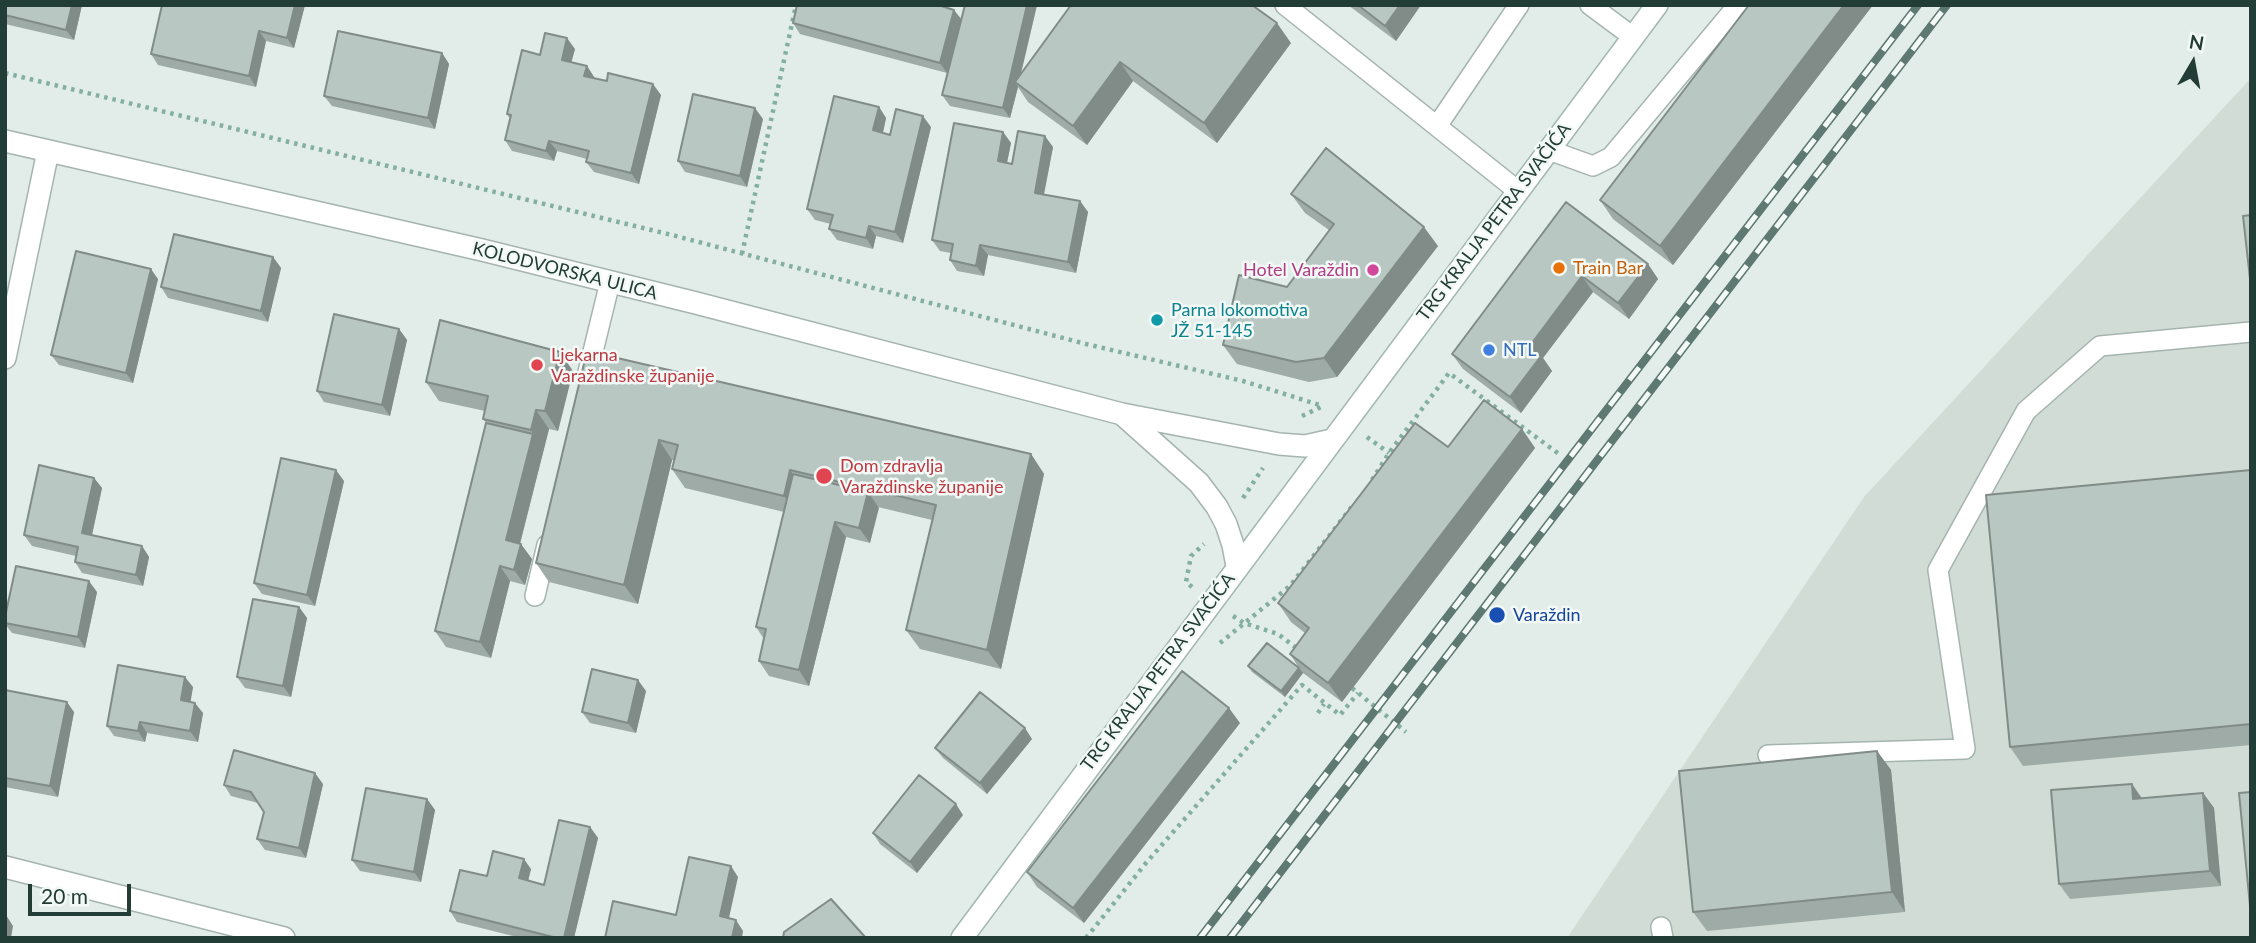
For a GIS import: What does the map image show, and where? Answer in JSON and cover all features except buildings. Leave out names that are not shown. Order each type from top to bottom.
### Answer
[{"type":"street","name":"TRG KRALJA PETRA SVAČIĆA","points":[[962,938],[1657,5]]},
{"type":"street","name":"KOLODVORSKA ULICA","points":[[5,141],[482,250],[1122,414]]},
{"type":"street","points":[[5,358],[48,151]]},
{"type":"street","name":"TRG KRALJA PETRA SVAČIĆA","points":[[1122,414],[1199,483],[1226,524],[1237,566]]},
{"type":"street","points":[[1122,414],[1279,444],[1306,446],[1332,440]]},
{"type":"street","points":[[5,867],[284,938]]},
{"type":"lane","points":[[1285,5],[1518,191]]},
{"type":"lane","points":[[1437,126],[1519,5]]},
{"type":"lane","points":[[1590,5],[1633,37]]},
{"type":"lane","points":[[1549,150],[1593,166],[1611,157],[1738,5]]},
{"type":"lane","points":[[582,400],[610,282]]},
{"type":"lane","points":[[1768,755],[1965,749],[1938,570],[2026,411],[2100,346],[2251,332]]},
{"type":"lane","points":[[534,596],[550,530]]},
{"type":"path","points":[[741,254],[796,5]]},
{"type":"path","points":[[5,73],[646,228],[1243,381],[1323,406]]},
{"type":"path","points":[[1364,491],[1449,373],[1559,454]]},
{"type":"path","points":[[1217,645],[1290,586],[1356,501]]},
{"type":"path","points":[[1211,602],[1244,624],[1278,634],[1304,653]]},
{"type":"path","points":[[1086,938],[1146,863],[1302,685],[1340,715],[1358,693]]},
{"type":"path","points":[[1352,688],[1406,732]]},
{"type":"path","points":[[1318,713],[1324,704]]},
{"type":"shaded area","points":[[2251,78],[2251,938],[1567,938],[1864,497]]},
{"type":"railway","points":[[1200,938],[1918,5]]},
{"type":"railway","points":[[1230,938],[1947,5]]},
{"type":"place","name":"Train Bar","points":[[1559,268]]},
{"type":"place","name":"Hotel Varaždin","points":[[1373,270]]},
{"type":"place","name":"Parna lokomotiva JŽ 51-145","points":[[1157,320]]},
{"type":"place","name":"NTL","points":[[1489,350]]},
{"type":"place","name":"Ljekarna Varaždinske županije","points":[[537,365]]},
{"type":"place","name":"Dom zdravlja Varaždinske županije","points":[[824,476]]},
{"type":"place","name":"Varaždin","points":[[1497,615]]}]
